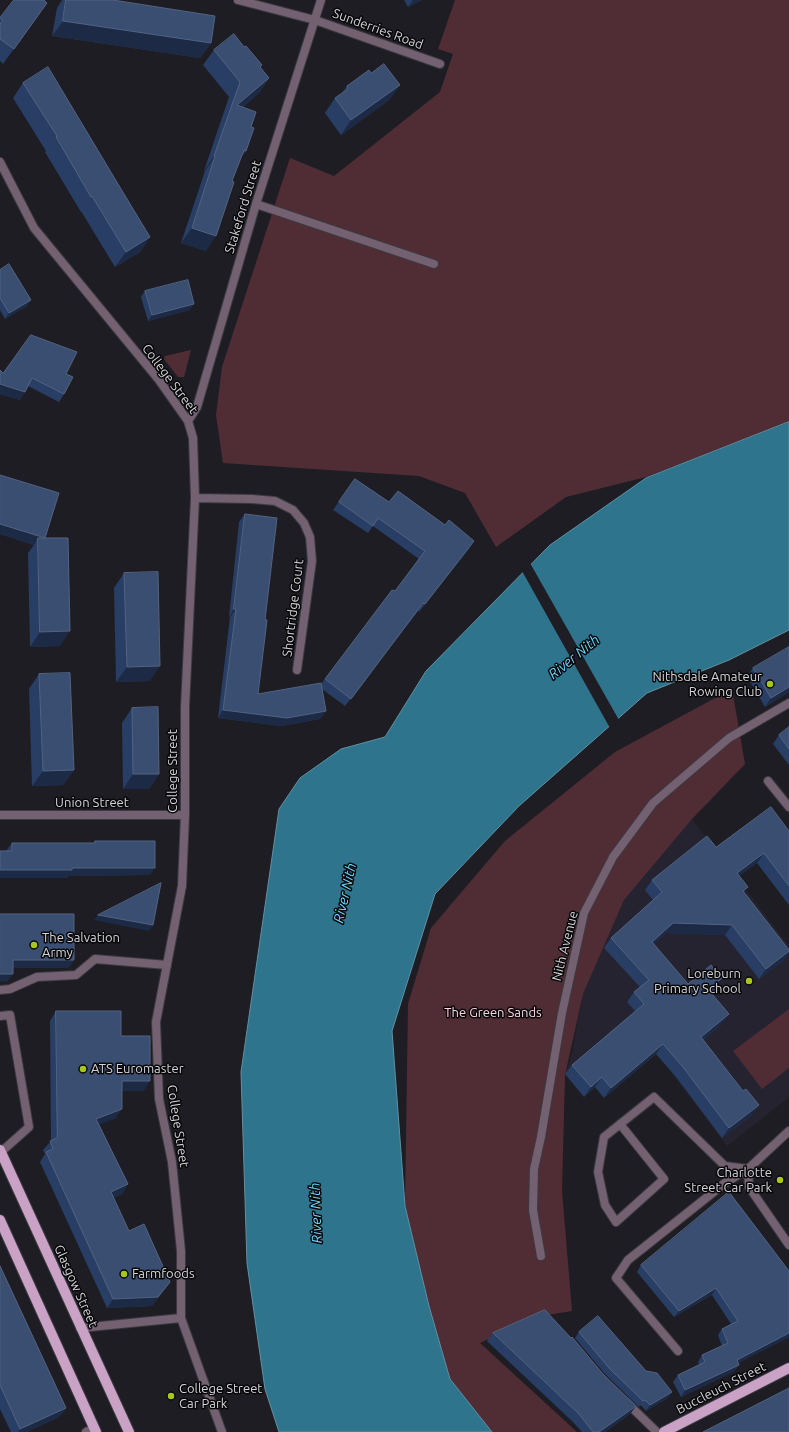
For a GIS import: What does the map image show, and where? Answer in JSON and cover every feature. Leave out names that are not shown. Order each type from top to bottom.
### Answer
[{"type":"main road","name":"Glasgow Street","points":[[0,1151],[129,1432]]},
{"type":"main road","points":[[0,1220],[92,1431]]},
{"type":"main road","name":"Buccleuch Street","points":[[664,1432],[789,1368]]},
{"type":"street","name":"Sunderries Road","points":[[238,0],[315,20],[440,64]]},
{"type":"street","name":"Stakeford Street","points":[[188,421],[197,407],[256,204],[321,0]]},
{"type":"street","name":"College Street","points":[[0,162],[34,228],[159,380],[188,421],[193,438],[195,498],[185,708],[185,815],[182,886],[156,1022],[159,1099],[172,1162],[181,1251],[181,1318],[222,1432]]},
{"type":"street","points":[[256,204],[434,264]]},
{"type":"street","name":"Shortridge Court","points":[[195,498],[275,501],[293,510],[304,523],[310,537],[312,561],[297,670]]},
{"type":"street","name":"Nith Avenue","points":[[541,1256],[533,1210],[534,1169],[562,1013],[584,913],[613,857],[653,803],[729,738],[789,702]]},
{"type":"street","points":[[768,780],[789,807]]},
{"type":"street","name":"Union Street","points":[[0,815],[185,815]]},
{"type":"street","points":[[0,990],[10,988],[37,977],[76,975],[95,959],[167,965]]},
{"type":"street","points":[[0,1016],[10,1015],[30,1127],[0,1151]]},
{"type":"street","points":[[620,1124],[664,1179],[616,1222],[605,1205],[598,1172],[604,1137],[620,1124],[654,1097],[725,1166],[748,1169]]},
{"type":"street","points":[[678,1351],[616,1278],[628,1260],[725,1183],[748,1169],[789,1131]]},
{"type":"street","points":[[748,1169],[749,1187],[789,1244]]},
{"type":"street","points":[[80,1328],[181,1318]]},
{"type":"street","points":[[618,1394],[657,1432]]},
{"type":"shaded area","name":"Loreburn Primary School","points":[[692,819],[789,946],[789,1097],[727,1146],[669,1069],[722,1024],[646,1024],[565,1074],[572,1054],[583,994],[624,900]]},
{"type":"green space","points":[[455,0],[789,0],[789,422],[646,477],[566,497],[496,547],[465,493],[419,476],[223,463],[216,415],[222,367],[290,158],[334,176],[440,92],[453,54],[438,49]]},
{"type":"green space","points":[[191,350],[184,377],[178,377],[164,359],[165,356]]},
{"type":"green space","name":"The Green Sands","points":[[732,689],[745,764],[692,819],[624,900],[583,994],[565,1075],[562,1191],[572,1311],[535,1317],[480,1343],[577,1432],[492,1432],[450,1379],[429,1306],[405,1206],[408,1004],[431,928],[505,841],[615,752]]},
{"type":"green space","points":[[789,1009],[789,1068],[762,1089],[733,1051]]},
{"type":"water","name":"River Nith","points":[[789,422],[789,630],[729,660],[647,693],[519,806],[435,894],[392,1031],[405,1206],[429,1306],[450,1379],[492,1432],[279,1432],[265,1389],[247,1263],[241,1072],[279,809],[300,778],[341,749],[385,737],[426,671],[550,545],[646,478]]},
{"type":"pier","points":[[530,563],[619,720],[610,728],[522,571]]},
{"type":"building","points":[[14,0],[44,0],[47,3],[14,49],[0,39],[0,24],[3,20],[0,18]]},
{"type":"building","points":[[66,0],[113,0],[215,16],[211,43],[63,21]]},
{"type":"building","points":[[234,34],[244,47],[246,46],[262,65],[260,67],[269,78],[237,105],[256,112],[251,127],[254,128],[246,151],[244,150],[232,181],[234,182],[216,236],[192,228],[214,156],[240,82],[214,50]]},
{"type":"building","points":[[384,64],[400,85],[351,120],[335,98],[348,89],[347,86],[369,70],[371,73]]},
{"type":"building","points":[[48,67],[150,237],[126,252],[92,196],[91,197],[56,137],[57,136],[23,83]]},
{"type":"building","points":[[9,264],[31,300],[9,313],[0,298],[0,270]]},
{"type":"building","points":[[188,280],[194,304],[152,315],[145,291]]},
{"type":"building","points":[[31,335],[77,352],[66,374],[73,377],[64,394],[32,378],[25,392],[0,384],[0,370],[3,373]]},
{"type":"building","points":[[0,475],[59,493],[45,538],[0,524]]},
{"type":"building","points":[[355,479],[389,502],[398,491],[445,525],[449,520],[474,541],[425,604],[423,603],[351,699],[325,679],[392,590],[395,591],[425,551],[378,518],[373,526],[339,502]]},
{"type":"building","points":[[245,514],[277,518],[258,694],[321,683],[326,711],[287,718],[223,710],[236,609],[234,609]]},
{"type":"building","points":[[38,538],[68,538],[70,631],[40,632]]},
{"type":"building","points":[[158,572],[160,666],[127,667],[124,573]]},
{"type":"building","name":"Nithsdale Amateur Rowing Club","points":[[789,647],[789,687],[771,698],[753,668]]},
{"type":"building","points":[[70,673],[74,770],[43,771],[39,674]]},
{"type":"building","points":[[158,707],[159,774],[133,774],[132,708]]},
{"type":"building","points":[[789,727],[789,749],[779,735]]},
{"type":"building","points":[[771,807],[789,831],[789,886],[764,853],[737,873],[748,887],[743,891],[789,951],[766,969],[732,925],[673,923],[652,942],[688,984],[711,965],[722,978],[715,984],[718,989],[712,994],[729,1014],[701,1037],[743,1091],[746,1089],[759,1105],[729,1128],[683,1067],[663,1044],[611,1088],[602,1077],[591,1087],[572,1065],[644,1004],[634,992],[649,980],[611,938],[662,892],[652,880],[707,836],[716,847]]},
{"type":"building","points":[[95,841],[155,841],[155,868],[0,870],[0,851],[12,851],[12,843],[95,843]]},
{"type":"building","points":[[161,883],[153,925],[98,915]]},
{"type":"building","name":"The Salvation Army","points":[[0,914],[74,914],[74,960],[13,960],[13,974],[0,974]]},
{"type":"building","points":[[56,1011],[121,1011],[121,1036],[150,1036],[150,1081],[122,1081],[122,1109],[96,1119],[128,1184],[111,1192],[129,1231],[144,1224],[170,1282],[158,1297],[113,1299],[46,1152],[53,1149],[50,1141],[57,1138]]},
{"type":"building","points":[[729,1192],[789,1271],[789,1333],[737,1360],[739,1365],[685,1390],[678,1375],[705,1362],[702,1355],[728,1343],[722,1329],[738,1321],[716,1288],[679,1311],[641,1265]]},
{"type":"building","points":[[0,1266],[66,1408],[20,1429],[0,1385]]},
{"type":"building","points":[[545,1310],[571,1338],[572,1337],[603,1374],[636,1406],[599,1432],[593,1432],[579,1414],[493,1333]]},
{"type":"building","points":[[598,1316],[646,1371],[657,1373],[672,1392],[650,1405],[645,1400],[643,1401],[609,1368],[579,1332]]},
{"type":"building","points":[[789,1388],[789,1432],[703,1432],[787,1389]]},
{"type":"place","name":"Nithsdale Amateur Rowing Club","points":[[770,684]]},
{"type":"place","name":"The Salvation Army","points":[[34,945]]},
{"type":"place","name":"Loreburn Primary School","points":[[749,981]]},
{"type":"place","name":"ATS Euromaster","points":[[83,1069]]},
{"type":"place","name":"Charlotte Street Car Park","points":[[780,1180]]},
{"type":"place","name":"Farmfoods","points":[[124,1274]]},
{"type":"place","name":"College Street Car Park","points":[[171,1396]]}]
